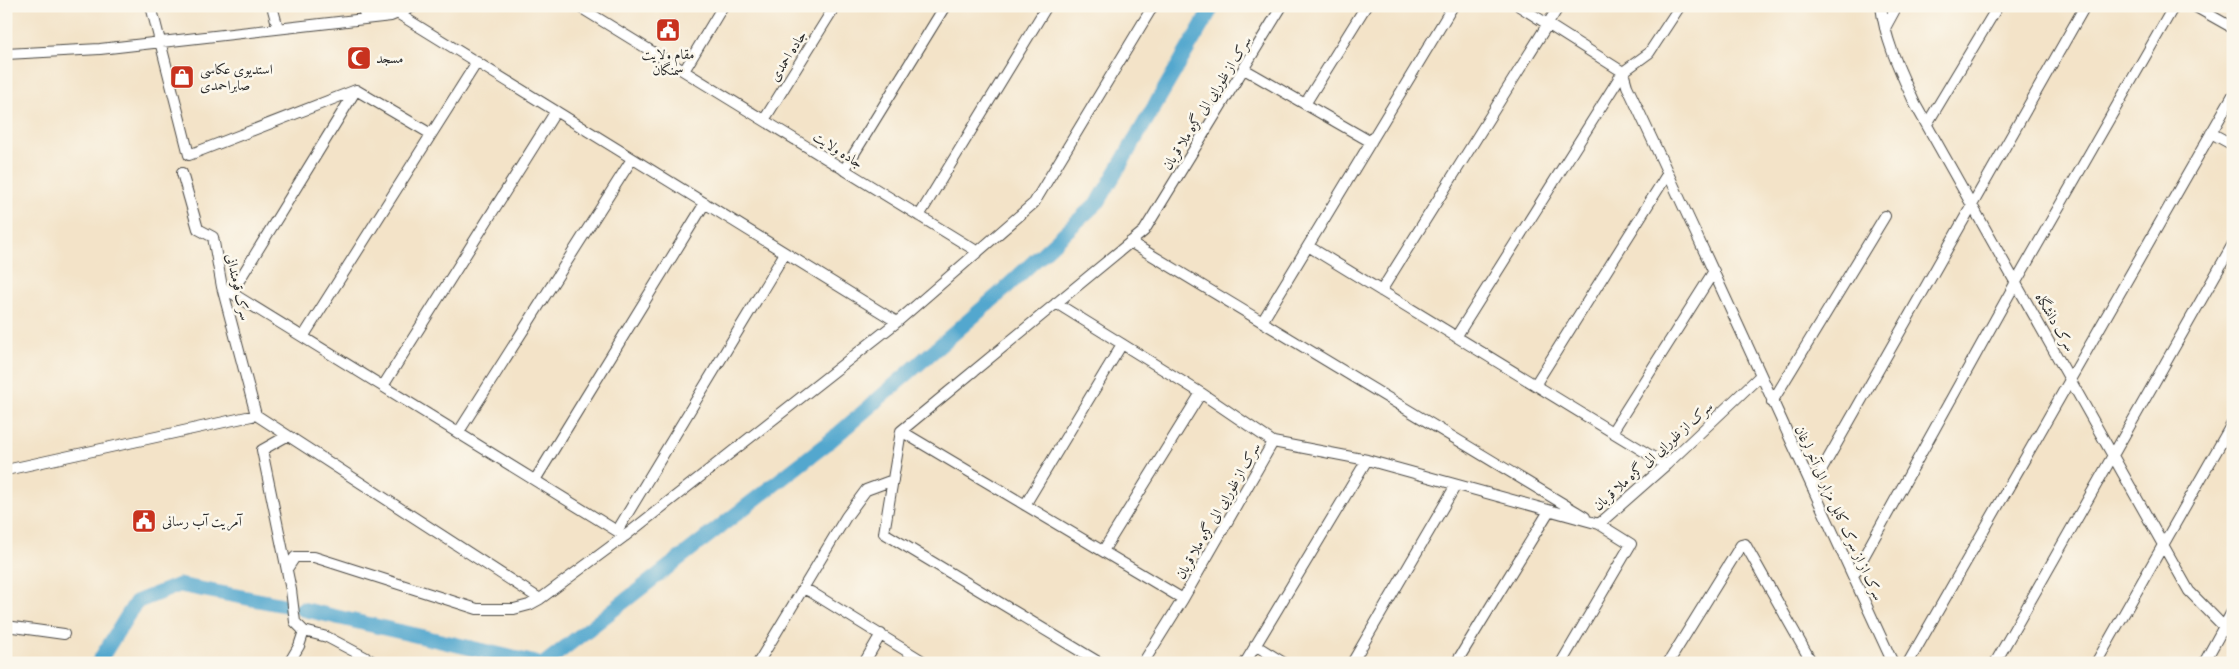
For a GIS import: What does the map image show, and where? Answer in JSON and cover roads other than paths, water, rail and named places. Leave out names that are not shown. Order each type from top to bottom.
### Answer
[{"type":"street","points":[[151,6],[188,155],[356,90]]},
{"type":"street","points":[[272,6],[278,28]]},
{"type":"street","points":[[362,6],[366,18]]},
{"type":"street","points":[[6,54],[100,49],[366,18],[415,6]]},
{"type":"street","name":"جاده ولایت","points":[[578,6],[978,252]]},
{"type":"street","points":[[684,72],[723,6]]},
{"type":"street","name":"جاده احمدی","points":[[764,120],[835,6]]},
{"type":"street","points":[[844,170],[945,6]]},
{"type":"street","points":[[919,216],[1047,6]]},
{"type":"street","points":[[287,569],[296,557],[314,557],[477,609],[514,609],[529,606],[540,599],[621,534],[897,322],[1034,203],[1153,6]]},
{"type":"street","name":"سرک از ظورایی الی گزه ملا قربان","points":[[901,431],[1144,230],[1282,6]]},
{"type":"street","points":[[1305,104],[1366,6]]},
{"type":"street","points":[[1262,322],[1454,6]]},
{"type":"street","points":[[1519,6],[1623,72],[1627,86],[1714,271],[1760,376]]},
{"type":"street","points":[[1381,291],[1560,6]]},
{"type":"street","points":[[1456,337],[1623,72],[1649,53],[1680,6]]},
{"type":"street","name":"سرک دانشگاه","points":[[1881,6],[1885,28],[1898,66],[1927,124],[2189,591],[2233,636]]},
{"type":"street","points":[[1885,28],[1897,6]]},
{"type":"street","points":[[1927,124],[1998,6]]},
{"type":"street","points":[[1812,487],[2085,6]]},
{"type":"street","points":[[1853,576],[2016,282],[2174,6]]},
{"type":"street","points":[[2194,6],[2233,28]]},
{"type":"street","points":[[402,10],[476,62],[897,322]]},
{"type":"street","points":[[303,337],[476,62]]},
{"type":"street","points":[[1244,69],[1372,142]]},
{"type":"street","points":[[356,90],[431,134]]},
{"type":"street","points":[[356,90],[227,289],[621,534]]},
{"type":"street","points":[[1908,663],[2233,94]]},
{"type":"street","points":[[383,386],[556,111]]},
{"type":"street","points":[[2211,132],[2233,145]]},
{"type":"street","points":[[458,433],[632,159]]},
{"type":"street","name":"سرک قومندانی","points":[[182,173],[198,229],[213,237],[256,415]]},
{"type":"street","points":[[1535,385],[1668,173]]},
{"type":"street","points":[[535,480],[705,203]]},
{"type":"street","points":[[1772,402],[1884,216]]},
{"type":"street","points":[[1130,242],[1631,544],[1561,663]]},
{"type":"street","points":[[1308,246],[1666,465]]},
{"type":"street","points":[[1995,663],[2232,246]]},
{"type":"street","points":[[621,534],[786,253]]},
{"type":"street","points":[[1612,432],[1714,271]]},
{"type":"street","points":[[1056,303],[1201,393],[1273,442]]},
{"type":"street","points":[[1025,505],[1122,344]]},
{"type":"street","name":"سرک از ظورایی الی گزه ملا قربان","points":[[1142,663],[1183,599],[1273,442],[1367,460],[1596,523],[1666,465],[1760,376]]},
{"type":"street","name":"سرک از از سرک کابل مزار الی آخر لرغان","points":[[1760,376],[1894,663]]},
{"type":"street","points":[[1103,550],[1201,393]]},
{"type":"street","points":[[6,470],[256,415],[540,599]]},
{"type":"street","points":[[2096,663],[2233,422]]},
{"type":"street","points":[[1100,663],[884,533],[901,431],[1183,599]]},
{"type":"street","points":[[287,436],[262,450],[296,615],[295,622],[304,631],[327,637],[376,663]]},
{"type":"street","points":[[1245,663],[1367,460]]},
{"type":"street","points":[[758,663],[804,590],[846,517],[866,490],[893,480]]},
{"type":"street","points":[[1352,663],[1456,485]]},
{"type":"street","points":[[1456,663],[1549,511]]},
{"type":"street","points":[[1668,663],[1741,545],[1746,544],[1812,663]]},
{"type":"street","points":[[804,590],[881,634],[926,663]]},
{"type":"street","points":[[2204,663],[2233,610]]},
{"type":"street","points":[[6,626],[64,634]]},
{"type":"street","points":[[289,663],[299,646],[304,631]]},
{"type":"street","points":[[864,663],[881,634]]},
{"type":"street","points":[[1255,645],[1284,663]]},
{"type":"waterway","points":[[545,663],[830,441],[998,295],[1099,201],[1213,6]]},
{"type":"waterway","points":[[98,663],[136,602],[179,585],[284,605]]},
{"type":"waterway","points":[[302,609],[536,663]]},
{"type":"place","name":"مقام ولایت سمنگان","points":[[668,30]]},
{"type":"place","name":"مسجد","points":[[359,58]]},
{"type":"place","name":"استدیوی عکاسی صابراحمدی","points":[[182,77]]},
{"type":"place","name":"آمریت آب رسانی","points":[[144,521]]}]
